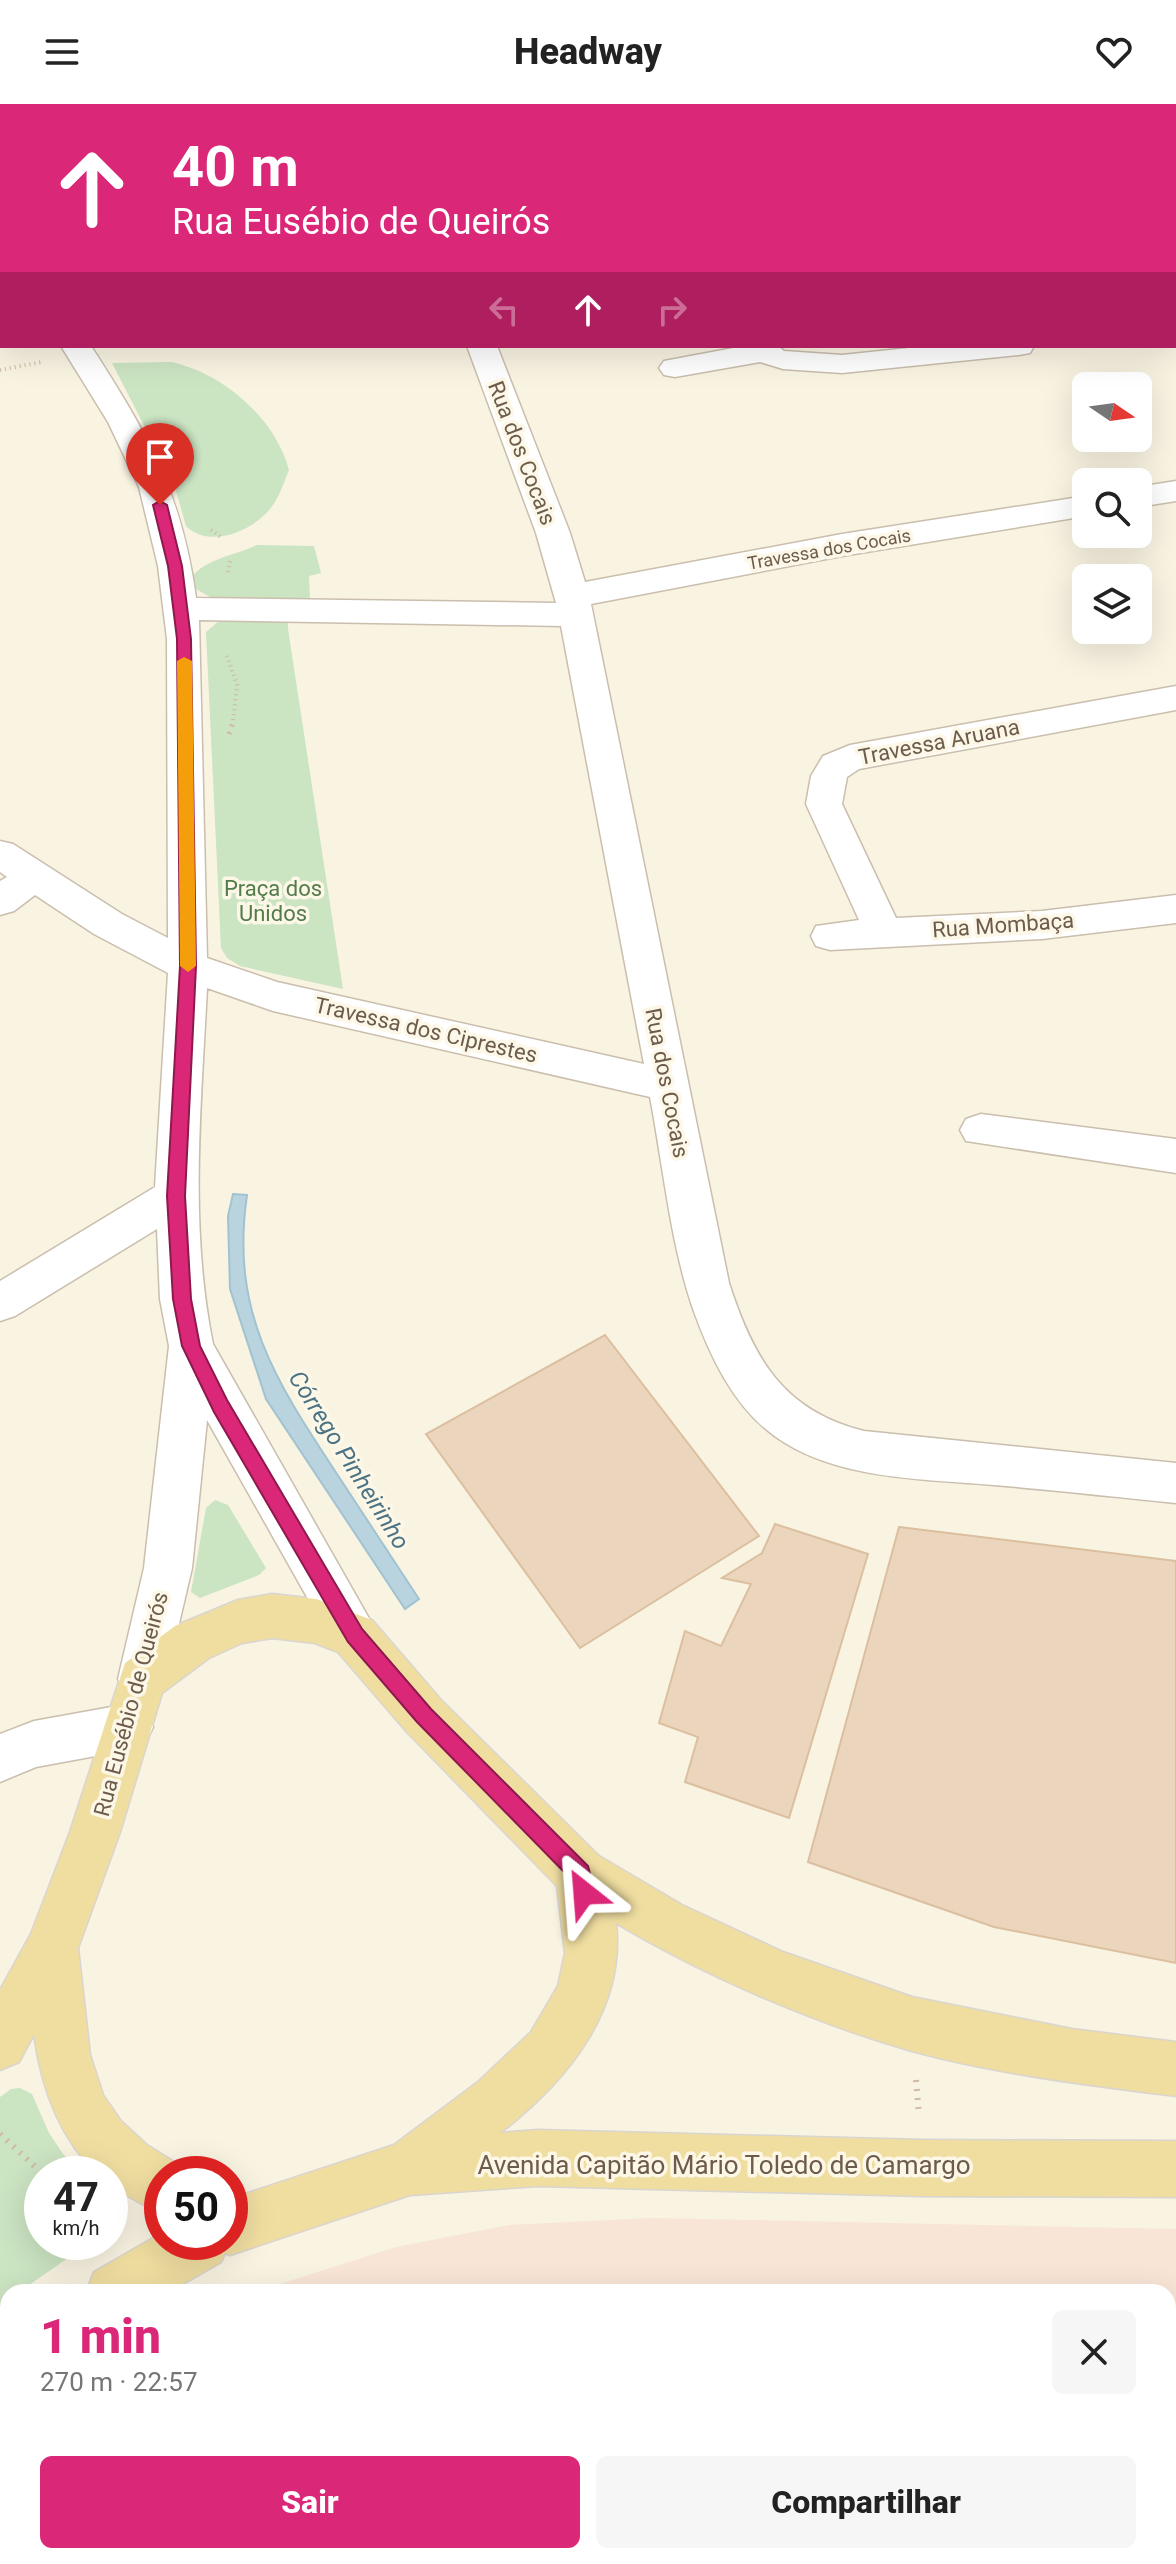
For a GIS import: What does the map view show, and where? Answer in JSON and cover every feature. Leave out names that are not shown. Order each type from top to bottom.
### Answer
[{"type":"main road","points":[[142,1679],[192,1642],[238,1622],[272,1616],[316,1621],[355,1636],[424,1716],[581,1874],[718,1950],[774,1975],[912,2024],[1072,2056],[1176,2069]]},
{"type":"main road","name":"Rua Eusébio de Queirós","points":[[0,2043],[52,1948],[95,1832],[142,1679]]},
{"type":"main road","points":[[410,2167],[520,2081],[570,2026],[592,1953],[581,1874]]},
{"type":"main road","points":[[52,1948],[62,2059],[76,2098],[93,2131],[114,2157],[144,2176]]},
{"type":"main road","name":"Avenida Capitão Mário Toledo de Camargo","points":[[248,2221],[410,2167],[538,2158],[922,2168],[1176,2169]]},
{"type":"main road","points":[[128,2284],[170,2260]]},
{"type":"street","name":"Rua Eusébio de Queirós","points":[[77,348],[124,422],[155,487],[181,609],[189,825],[188,966],[176,1196],[182,1299],[191,1346],[221,1406],[355,1636]]},
{"type":"street","name":"Rua dos Cocais","points":[[483,348],[553,533],[574,606],[667,1085],[717,1319],[739,1361],[770,1405],[796,1427],[837,1443],[887,1454],[1176,1483]]},
{"type":"street","points":[[675,368],[762,349],[783,360],[842,364],[999,348]]},
{"type":"street","points":[[1152,495],[1176,491]]},
{"type":"street","name":"Travessa dos Cocais","points":[[181,609],[574,606],[842,545],[1072,508]]},
{"type":"street","name":"Travessa Aruana","points":[[884,933],[824,804],[829,776],[836,765],[850,758],[1176,698]]},
{"type":"street","name":"Travessa dos Ciprestes","points":[[0,854],[108,924],[188,966],[273,996],[667,1085]]},
{"type":"street","points":[[0,901],[34,876]]},
{"type":"street","name":"Rua Mombaça","points":[[830,936],[1042,925],[1176,909]]},
{"type":"street","points":[[981,1130],[1176,1156]]},
{"type":"street","points":[[0,1303],[176,1196]]},
{"type":"street","name":"Rua Eusébio de Queirós","points":[[142,1679],[168,1568],[177,1506],[191,1346]]},
{"type":"street","points":[[0,1758],[34,1744],[128,1727]]},
{"type":"path","points":[[912,2024],[922,2168]]},
{"type":"path","points":[[0,2134],[24,2156]]},
{"type":"shaded area","points":[[651,2218],[1176,2229],[1176,2284],[280,2284],[396,2247],[509,2225]]},
{"type":"green space","points":[[171,362],[209,376],[244,401],[272,433],[289,470],[278,497],[265,514],[232,534],[207,536],[186,526],[174,484],[112,363]]},
{"type":"green space","points":[[257,545],[314,546],[321,573],[309,576],[310,599],[212,598],[196,589],[192,577],[198,571]]},
{"type":"green space","name":"Praça dos Unidos","points":[[288,620],[343,989],[240,966],[227,958],[221,948],[206,632],[219,621]]},
{"type":"green space","points":[[215,1500],[228,1505],[266,1568],[259,1575],[200,1598],[191,1592],[206,1508]]},
{"type":"green space","points":[[20,2088],[32,2094],[49,2133],[65,2156],[24,2156],[24,2260],[65,2260],[31,2284],[0,2284],[0,2097],[11,2089]]},
{"type":"water","points":[[233,1194],[247,1195],[243,1236],[245,1274],[262,1342],[276,1374],[313,1438],[419,1599],[405,1609],[266,1399],[230,1289],[228,1216]]},
{"type":"building","points":[[605,1335],[759,1536],[580,1648],[426,1434]]},
{"type":"building","points":[[775,1524],[868,1554],[789,1818],[685,1782],[698,1737],[659,1723],[685,1631],[721,1646],[751,1584],[722,1578],[762,1553]]},
{"type":"building","points":[[899,1527],[1176,1561],[1176,1963],[994,1927],[808,1862]]},
{"type":"slow traffic","points":[[184,661],[189,825],[188,966]]},
{"type":"route","points":[[160,505],[175,566],[184,639],[189,825],[188,966],[176,1196],[182,1299],[191,1346],[221,1406],[355,1636],[424,1716],[581,1874],[584,1893]]},
{"type":"water label","name":"Córrego Pinheirinho","points":[[349,1460]]}]
